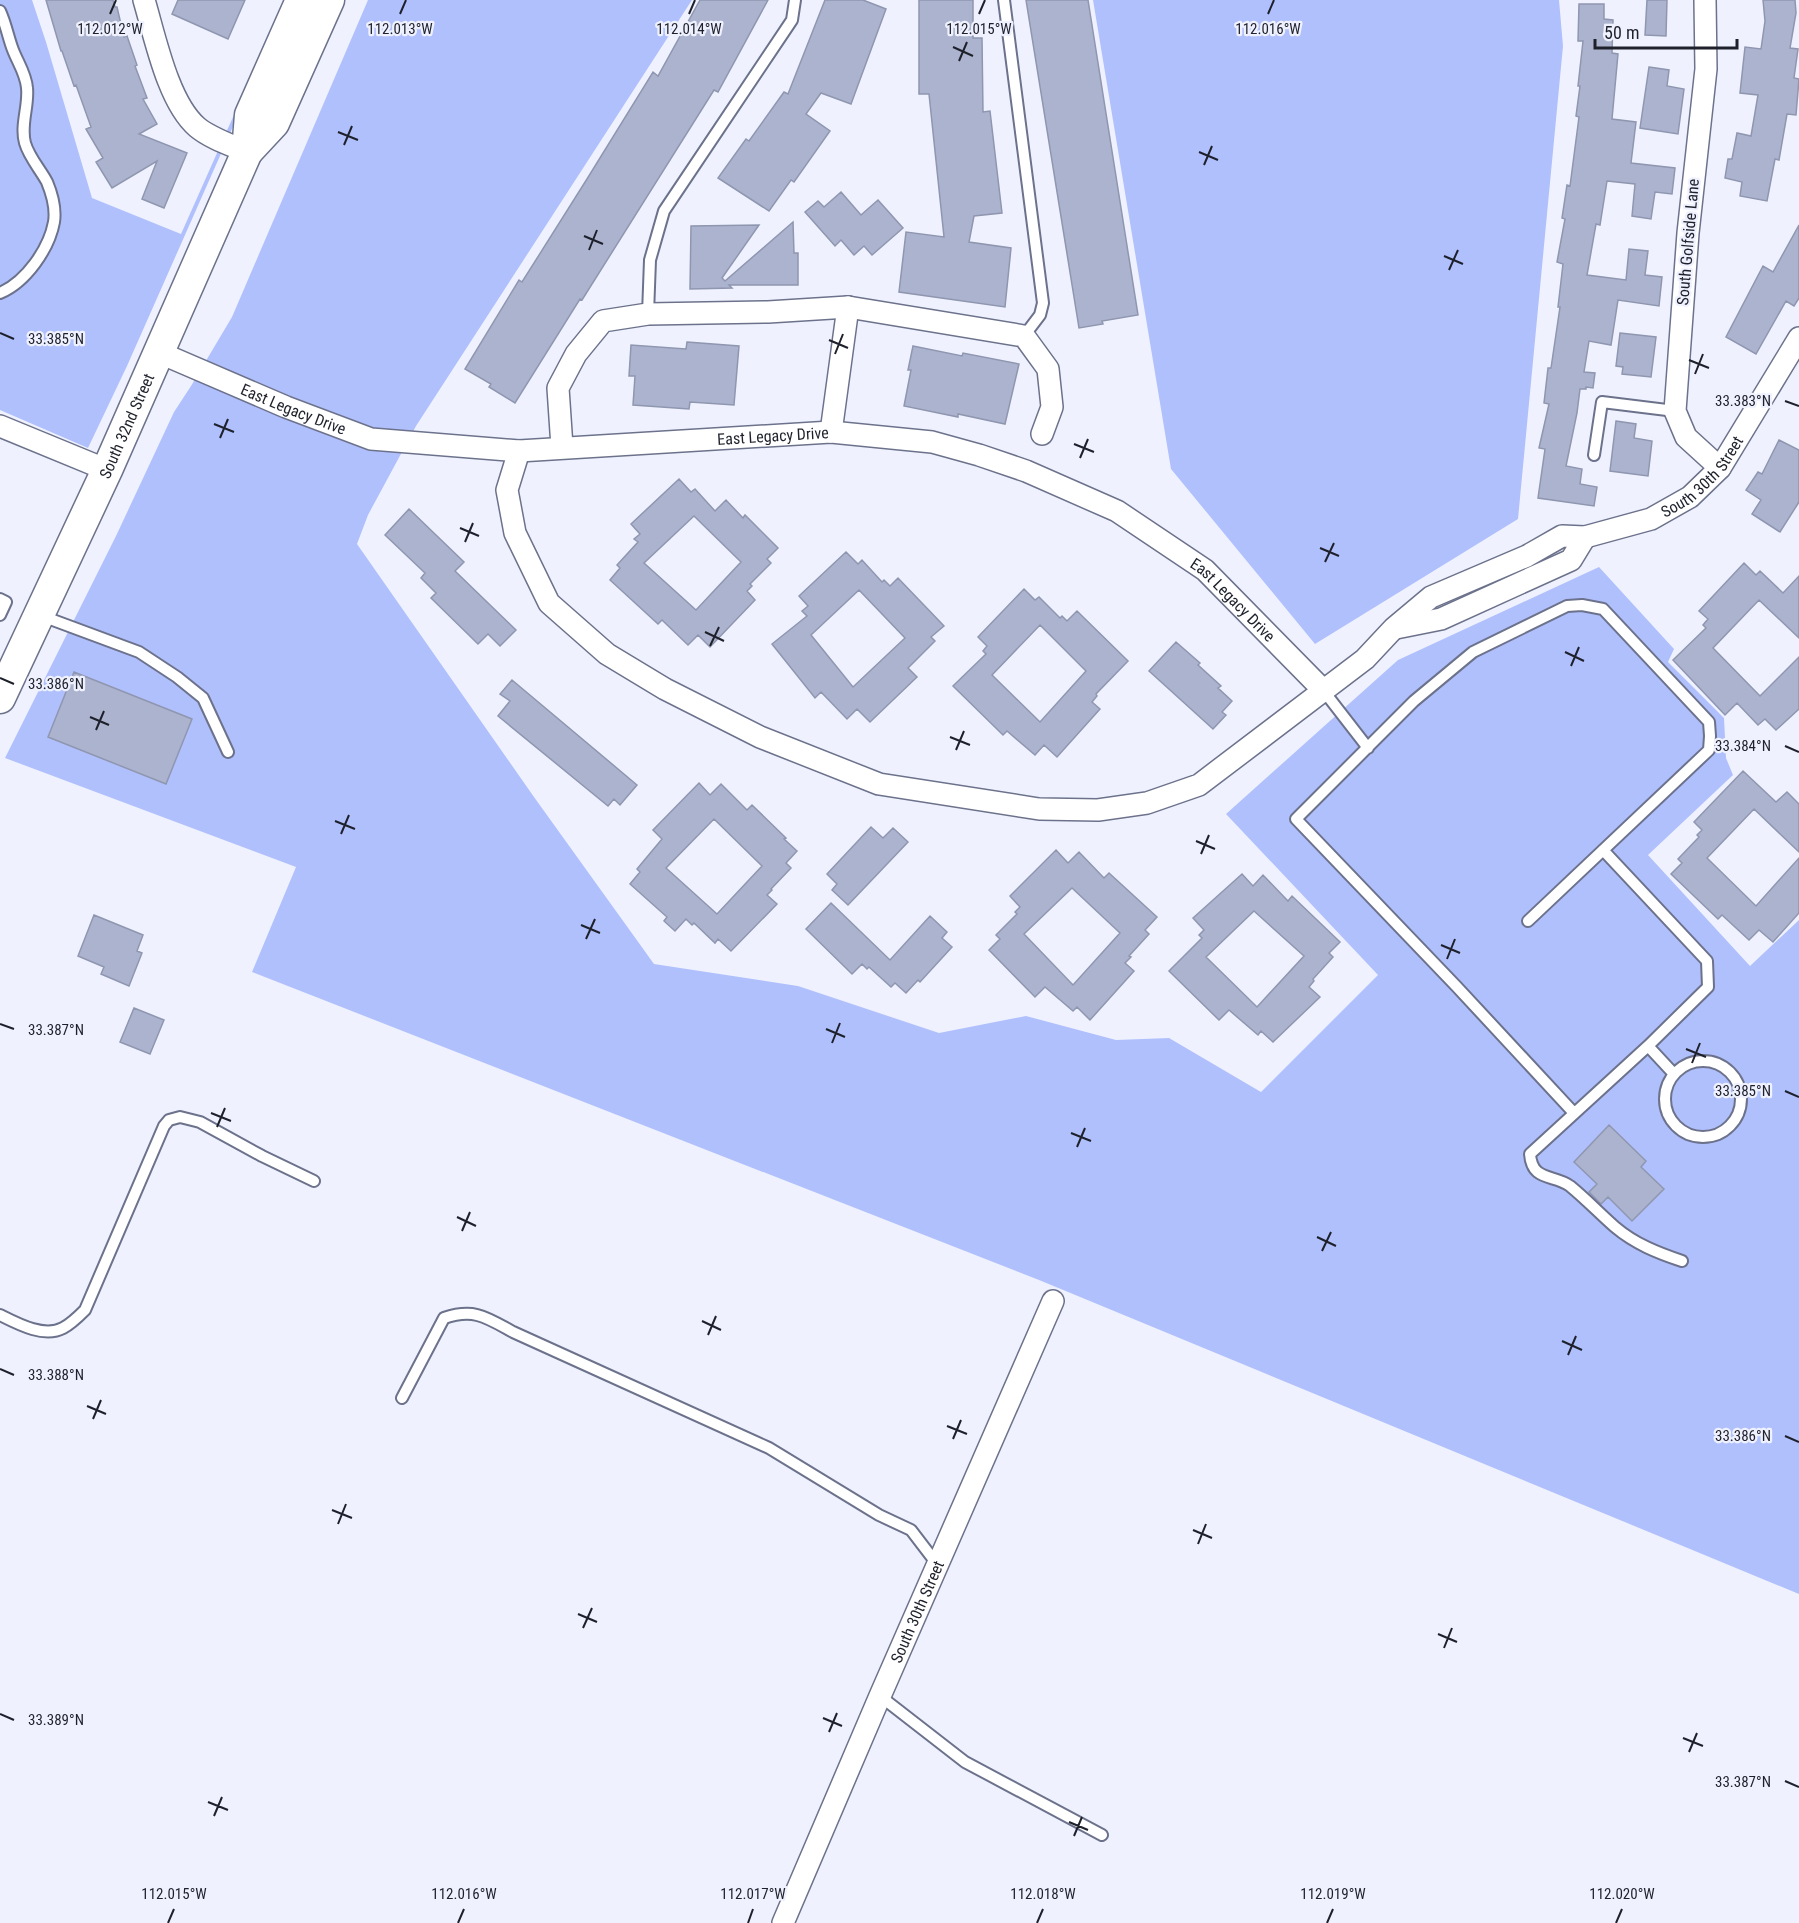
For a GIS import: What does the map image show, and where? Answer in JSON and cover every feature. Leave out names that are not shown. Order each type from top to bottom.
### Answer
[{"type":"main road","name":"South 32nd Street","points":[[247,152],[250,115],[301,0]]},
{"type":"main road","name":"South 32nd Street","points":[[0,698],[107,470],[247,152],[274,123],[329,0]]},
{"type":"street","points":[[144,0],[177,101],[185,116],[199,129],[247,152]]},
{"type":"street","name":"South Golfside Lane","points":[[1705,0],[1706,69],[1688,233],[1675,411],[1686,437],[1720,468]]},
{"type":"street","points":[[831,432],[848,307]]},
{"type":"street","points":[[562,447],[558,388],[576,354],[603,321],[648,315],[848,307],[1024,336],[1048,369],[1052,407],[1042,434]]},
{"type":"street","name":"South 30th Street","points":[[519,451],[507,490],[515,533],[549,603],[607,654],[664,690],[760,737],[879,784],[1039,809],[1098,810],[1147,803],[1199,785],[1365,659],[1395,628],[1431,597],[1527,556],[1562,536],[1585,537],[1651,519],[1690,497],[1720,468],[1799,338]]},
{"type":"street","name":"East Legacy Drive","points":[[158,352],[285,407],[371,439],[519,451],[831,432],[932,442],[979,455],[1026,471],[1117,511],[1205,570],[1323,690]]},
{"type":"street","points":[[0,426],[107,470]]},
{"type":"street","points":[[1395,628],[1441,619],[1571,560],[1585,537]]},
{"type":"street","points":[[1482,575],[1494,596]]},
{"type":"street","name":"South 30th Street","points":[[783,1923],[1053,1301]]},
{"type":"lane","points":[[648,315],[650,260],[664,211],[792,20],[795,0]]},
{"type":"lane","points":[[1004,0],[1043,303],[1040,315],[1024,336]]},
{"type":"lane","points":[[0,11],[27,87],[27,108],[23,126],[25,143],[47,183],[54,205],[54,221],[48,241],[35,262],[16,283],[0,293]]},
{"type":"lane","points":[[1594,455],[1602,402],[1675,411]]},
{"type":"lane","points":[[0,599],[6,602],[0,615]]},
{"type":"lane","points":[[1528,921],[1709,750],[1709,722],[1603,609],[1582,605],[1567,606],[1473,652],[1414,701],[1296,819],[1458,987],[1574,1113]]},
{"type":"lane","points":[[39,615],[139,652],[177,677],[203,698],[228,752]]},
{"type":"lane","points":[[1323,690],[1368,748]]},
{"type":"lane","points":[[1604,850],[1707,961],[1708,987],[1648,1046],[1530,1154],[1531,1161],[1541,1176],[1566,1184],[1616,1228],[1634,1240],[1652,1250],[1682,1260]]},
{"type":"lane","points":[[1648,1046],[1674,1074]]},
{"type":"lane","points":[[1692,1062],[1713,1062],[1723,1067],[1737,1082],[1740,1092],[1738,1113],[1733,1122],[1715,1135],[1704,1137],[1683,1131],[1674,1124],[1668,1115],[1665,1094],[1674,1074],[1692,1062]]},
{"type":"lane","points":[[0,1316],[49,1333],[65,1328],[85,1310],[164,1126],[169,1120],[180,1117],[201,1122],[262,1156],[314,1181]]},
{"type":"lane","points":[[402,1398],[444,1318],[459,1313],[483,1316],[513,1332],[769,1448],[879,1515],[911,1530],[938,1564]]},
{"type":"lane","points":[[880,1696],[965,1762],[1102,1835]]},
{"type":"shaded area","points":[[0,0],[32,0],[92,198],[181,234],[285,0],[289,0],[127,366],[88,448],[0,410]]},
{"type":"shaded area","points":[[368,0],[692,0],[416,426],[368,515],[357,544],[654,964],[798,986],[939,1033],[1026,1016],[1116,1040],[1169,1038],[1261,1092],[1378,975],[1226,814],[1398,660],[1599,567],[1674,649],[1668,662],[1724,718],[1726,758],[1733,775],[1648,855],[1750,966],[1799,920],[1799,1594],[1039,1280],[252,972],[296,867],[5,758],[116,536],[174,412],[232,317]]},
{"type":"shaded area","points":[[1093,0],[1559,0],[1563,46],[1518,519],[1315,644],[1171,469]]},
{"type":"building","points":[[46,0],[113,0],[117,7],[124,37],[127,36],[147,98],[143,99],[157,124],[139,134],[187,153],[164,208],[142,199],[157,161],[112,188],[96,162],[103,158],[86,129],[91,127],[61,51]]},
{"type":"building","points":[[178,0],[245,0],[228,39],[172,14]]},
{"type":"building","points":[[700,0],[768,0],[718,92],[714,90],[515,403],[489,387],[491,384],[465,369],[519,280],[522,282],[653,72],[658,76]]},
{"type":"building","points":[[825,0],[863,0],[886,9],[851,104],[821,93],[806,114],[830,131],[794,182],[791,180],[769,211],[718,178],[746,139],[749,141],[784,92],[788,94]]},
{"type":"building","points":[[919,0],[973,0],[973,38],[982,38],[983,112],[990,111],[1002,213],[974,216],[969,242],[1011,248],[1005,307],[899,292],[906,232],[944,237],[929,94],[919,94]]},
{"type":"building","points":[[1026,0],[1088,0],[1138,315],[1102,321],[1103,324],[1079,328]]},
{"type":"building","points":[[1647,0],[1667,0],[1666,36],[1645,35]]},
{"type":"building","points":[[1763,0],[1795,0],[1796,13],[1790,48],[1798,49],[1794,78],[1799,79],[1796,115],[1787,114],[1779,160],[1775,159],[1767,201],[1740,196],[1742,182],[1725,178],[1728,159],[1732,159],[1737,133],[1751,136],[1758,95],[1740,93],[1745,47],[1761,49],[1765,21]]},
{"type":"building","points":[[1579,4],[1604,4],[1604,19],[1613,20],[1612,53],[1618,54],[1612,119],[1636,122],[1631,163],[1675,168],[1672,194],[1655,192],[1651,219],[1632,216],[1635,184],[1607,181],[1600,225],[1596,224],[1587,275],[1626,280],[1629,249],[1648,251],[1645,275],[1662,277],[1659,306],[1618,300],[1611,345],[1589,341],[1584,372],[1595,373],[1593,388],[1580,389],[1566,466],[1582,469],[1580,484],[1597,487],[1594,506],[1538,498],[1545,449],[1539,448],[1549,404],[1544,403],[1548,368],[1551,368],[1560,307],[1558,307],[1563,264],[1557,262],[1579,117],[1576,116],[1583,41],[1578,41]]},
{"type":"building","points":[[1649,67],[1669,70],[1667,86],[1684,89],[1678,134],[1640,128]]},
{"type":"building","points":[[841,192],[861,215],[878,200],[903,228],[872,255],[864,246],[854,255],[841,240],[835,246],[805,212],[818,201],[824,207]]},
{"type":"building","points":[[793,222],[794,253],[798,253],[798,285],[729,285],[732,288],[690,289],[691,226],[759,225],[722,278],[725,281]]},
{"type":"building","points":[[1799,225],[1799,298],[1794,306],[1786,301],[1756,354],[1726,337],[1763,266],[1773,272]]},
{"type":"building","points":[[1620,333],[1656,337],[1651,377],[1622,374],[1623,367],[1616,366]]},
{"type":"building","points":[[687,342],[739,346],[734,405],[690,402],[689,409],[633,405],[635,376],[629,376],[631,345],[686,349]]},
{"type":"building","points":[[913,346],[1019,364],[1005,424],[904,406]]},
{"type":"building","points":[[1616,421],[1636,424],[1634,438],[1652,441],[1648,476],[1610,471]]},
{"type":"building","points":[[1779,440],[1799,450],[1799,502],[1780,532],[1752,514],[1761,500],[1746,490],[1758,472],[1762,474]]},
{"type":"building","points":[[679,479],[691,492],[695,489],[715,511],[726,500],[743,518],[745,515],[778,548],[767,559],[771,563],[750,584],[752,586],[747,591],[755,600],[710,647],[698,635],[688,645],[662,620],[658,624],[610,580],[620,568],[617,565],[638,542],[634,539],[640,534],[631,524]],"holes":[[[694,516],[741,562],[696,610],[644,563]]]},
{"type":"building","points":[[409,509],[464,562],[455,571],[516,630],[500,646],[488,634],[478,644],[431,598],[436,593],[421,578],[425,573],[385,535]]},
{"type":"building","points":[[846,552],[858,564],[862,560],[882,582],[884,580],[890,586],[898,578],[944,626],[931,637],[935,641],[908,668],[917,677],[870,722],[857,709],[847,719],[821,692],[815,698],[772,644],[807,616],[802,611],[808,606],[799,596]],"holes":[[[859,590],[905,638],[853,687],[811,635]]]},
{"type":"building","points":[[1744,563],[1756,575],[1760,571],[1783,593],[1799,576],[1799,638],[1759,600],[1713,648],[1760,696],[1799,657],[1799,709],[1776,730],[1765,719],[1758,725],[1737,703],[1725,715],[1673,660],[1706,628],[1703,625],[1708,619],[1699,611]]},
{"type":"building","points":[[1024,589],[1035,600],[1039,597],[1060,618],[1062,616],[1067,621],[1077,611],[1128,661],[1096,694],[1092,702],[1100,709],[1057,757],[1044,745],[1035,755],[1007,731],[1003,735],[953,686],[986,654],[983,651],[987,646],[978,637]],"holes":[[[1040,625],[1086,671],[1040,722],[992,675]]]},
{"type":"building","points":[[1176,642],[1200,663],[1198,665],[1221,686],[1218,688],[1232,701],[1222,712],[1226,715],[1213,729],[1149,671]]},
{"type":"building","points":[[74,672],[192,719],[166,784],[48,737]]},
{"type":"building","points":[[512,680],[637,785],[620,805],[614,799],[608,806],[498,716],[510,701],[500,694]]},
{"type":"building","points":[[1743,771],[1776,802],[1787,792],[1799,804],[1799,852],[1754,809],[1707,858],[1756,906],[1799,858],[1799,913],[1773,942],[1759,930],[1749,940],[1722,915],[1718,919],[1671,874],[1682,863],[1678,859],[1699,837],[1697,835],[1702,830],[1694,822]]},
{"type":"building","points":[[699,783],[710,795],[721,784],[747,810],[752,805],[797,851],[786,863],[791,868],[767,895],[777,904],[731,951],[718,939],[715,943],[694,923],[692,925],[686,919],[675,931],[664,921],[667,917],[630,884],[640,872],[637,869],[662,839],[653,830]],"holes":[[[714,819],[762,866],[717,914],[666,868]]]},
{"type":"building","points":[[871,827],[883,838],[893,828],[908,842],[848,905],[832,890],[837,884],[827,874]]},
{"type":"building","points":[[1056,850],[1068,863],[1079,852],[1104,878],[1109,873],[1157,917],[1145,930],[1149,934],[1125,963],[1134,971],[1090,1020],[1077,1007],[1073,1011],[1045,987],[1035,997],[989,950],[1000,939],[996,935],[1017,914],[1015,912],[1020,907],[1010,896]],"holes":[[[1072,888],[1120,933],[1073,985],[1024,934]]]},
{"type":"building","points":[[1242,874],[1253,886],[1263,875],[1288,901],[1292,896],[1340,942],[1329,953],[1333,957],[1313,979],[1309,987],[1320,997],[1273,1042],[1261,1031],[1258,1035],[1229,1010],[1219,1020],[1169,971],[1202,938],[1199,935],[1204,930],[1193,918]],"holes":[[[1254,911],[1304,956],[1257,1007],[1206,957]]]},
{"type":"building","points":[[831,903],[890,960],[930,916],[947,932],[942,938],[952,947],[920,982],[918,980],[906,993],[895,983],[891,987],[869,967],[867,969],[862,964],[852,974],[806,929]]},
{"type":"building","points":[[94,915],[143,935],[137,951],[142,953],[129,986],[101,974],[104,967],[78,956]]},
{"type":"building","points":[[134,1008],[164,1020],[150,1054],[120,1042]]},
{"type":"building","points":[[1609,1125],[1646,1161],[1641,1167],[1664,1189],[1632,1221],[1608,1197],[1601,1204],[1589,1192],[1597,1184],[1574,1162]]}]
